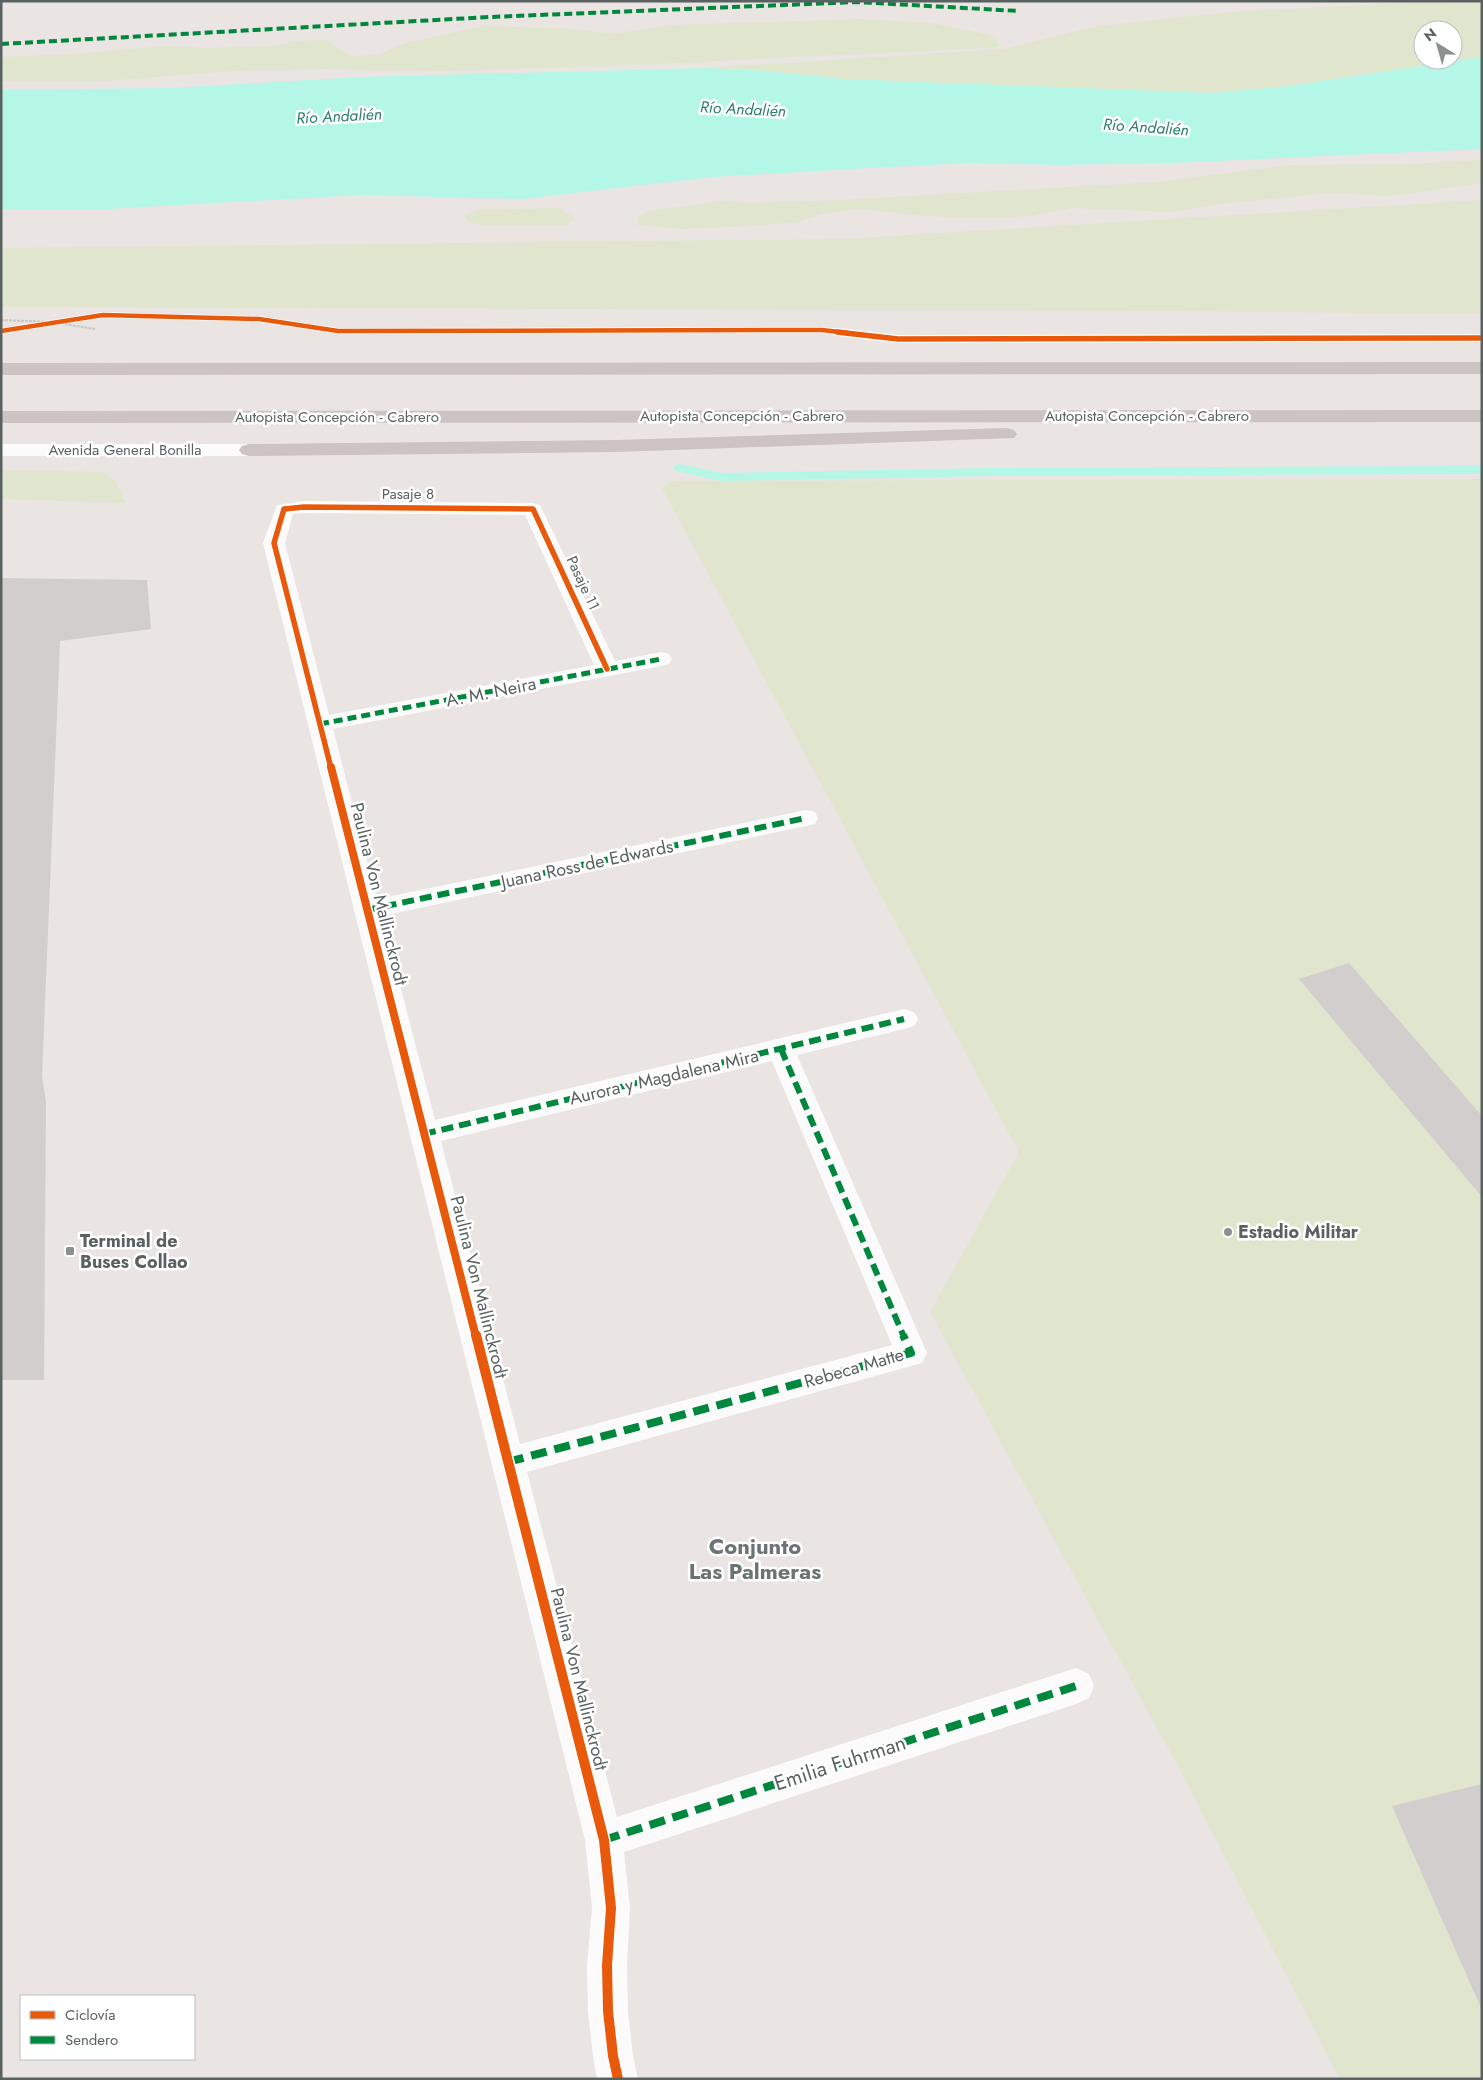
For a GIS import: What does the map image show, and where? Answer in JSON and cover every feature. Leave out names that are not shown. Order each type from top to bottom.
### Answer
[{"type":"highway","points":[[1,369],[1482,368]]},
{"type":"highway","points":[[249,450],[616,446],[975,435],[1291,416]]},
{"type":"highway","name":"Autopista Concepción - Cabrero","points":[[1,417],[1482,416]]},
{"type":"street","name":"Avenida General Bonilla","points":[[1,450],[249,450]]},
{"type":"street","name":"Pasaje 8","points":[[284,509],[304,507],[533,509]]},
{"type":"street","name":"Paulina Von Mallinckrodt","points":[[284,509],[274,543],[604,1840],[611,1908],[607,1965],[608,2010],[612,2056],[618,2079]]},
{"type":"street","name":"Pasaje 11","points":[[533,509],[607,669]]},
{"type":"street","name":"A. M. Neira","points":[[320,724],[661,659]]},
{"type":"street","name":"Juana Ross de Edwards","points":[[367,910],[806,818]]},
{"type":"street","name":"Aurora y Magdalena Mira","points":[[424,1134],[904,1020]]},
{"type":"street","name":"Rebeca Matte","points":[[508,1462],[911,1353],[781,1049]]},
{"type":"street","name":"Emilia Fuhrman","points":[[604,1840],[1076,1686]]},
{"type":"path","points":[[10,329],[86,318]]},
{"type":"path","points":[[1,320],[51,322],[98,329]]},
{"type":"shaded area","points":[[1422,2],[1482,3],[1482,57],[1463,60],[1463,20],[1413,20],[1413,67],[1280,87],[1212,93],[843,79],[767,71],[706,68],[1004,49],[1098,26],[1231,12]]},
{"type":"shaded area","points":[[861,19],[931,23],[990,35],[1001,47],[615,66],[441,71],[323,69],[233,71],[105,81],[1,81],[1,57],[73,54],[166,46],[209,48],[274,46],[295,41],[327,40],[349,56],[378,55],[403,44],[483,26],[576,29],[612,34],[671,25]]},
{"type":"shaded area","points":[[1482,160],[1482,183],[1390,196],[1328,193],[1211,205],[1172,212],[1072,208],[1031,216],[982,218],[923,216],[859,209],[823,214],[797,222],[751,226],[680,229],[637,225],[638,216],[649,211],[722,201],[751,203],[839,200],[1159,182],[1290,165],[1413,164]]},
{"type":"shaded area","points":[[1482,200],[1482,314],[1182,311],[1,307],[1,248],[844,239]]},
{"type":"shaded area","points":[[559,208],[575,218],[565,226],[483,225],[469,222],[464,215],[477,210]]},
{"type":"shaded area","points":[[1,470],[102,472],[112,478],[117,484],[125,503],[1,499]]},
{"type":"shaded area","name":"Estadio Militar","points":[[1482,479],[1482,2079],[1340,2079],[1187,1783],[930,1312],[1019,1152],[662,488],[671,481]]},
{"type":"water","name":"Río Andalién","points":[[1482,57],[1482,149],[1172,163],[1055,165],[970,163],[906,166],[713,177],[522,199],[361,195],[107,209],[1,209],[1,90],[171,88],[361,77],[706,68],[767,71],[844,79],[1212,93],[1280,87],[1413,67],[1413,70],[1463,70],[1463,60]]},
{"type":"building","points":[[1,578],[147,580],[151,629],[60,641],[42,1076],[46,1102],[44,1380],[1,1380]]},
{"type":"building","points":[[1349,963],[1482,1116],[1482,1197],[1299,979]]},
{"type":"building","points":[[1482,1784],[1482,2010],[1392,1806]]},
{"type":"waterway","points":[[680,468],[722,477],[989,472],[1482,470]]},
{"type":"marked path","points":[[1,44],[490,17],[857,2],[1019,11]]},
{"type":"marked path","points":[[320,724],[661,659]]},
{"type":"marked path","points":[[367,910],[806,818]]},
{"type":"marked path","points":[[424,1134],[904,1019]]},
{"type":"marked path","points":[[508,1462],[911,1353],[781,1049]]},
{"type":"marked path","points":[[604,1840],[1076,1686]]},
{"type":"cycle path","points":[[1,331],[103,315],[259,319],[338,331],[822,330],[898,339],[1482,338]]},
{"type":"cycle path","points":[[607,669],[533,509],[304,507],[284,509],[274,543],[604,1840],[611,1908],[607,1965],[608,2011],[613,2056],[618,2079]]},
{"type":"place","name":"Estadio Militar","points":[[1228,1232]]},
{"type":"place","name":"Terminal de Buses Collao","points":[[70,1251]]},
{"type":"district","name":"Conjunto Las Palmeras","points":[[755,1558]]}]
